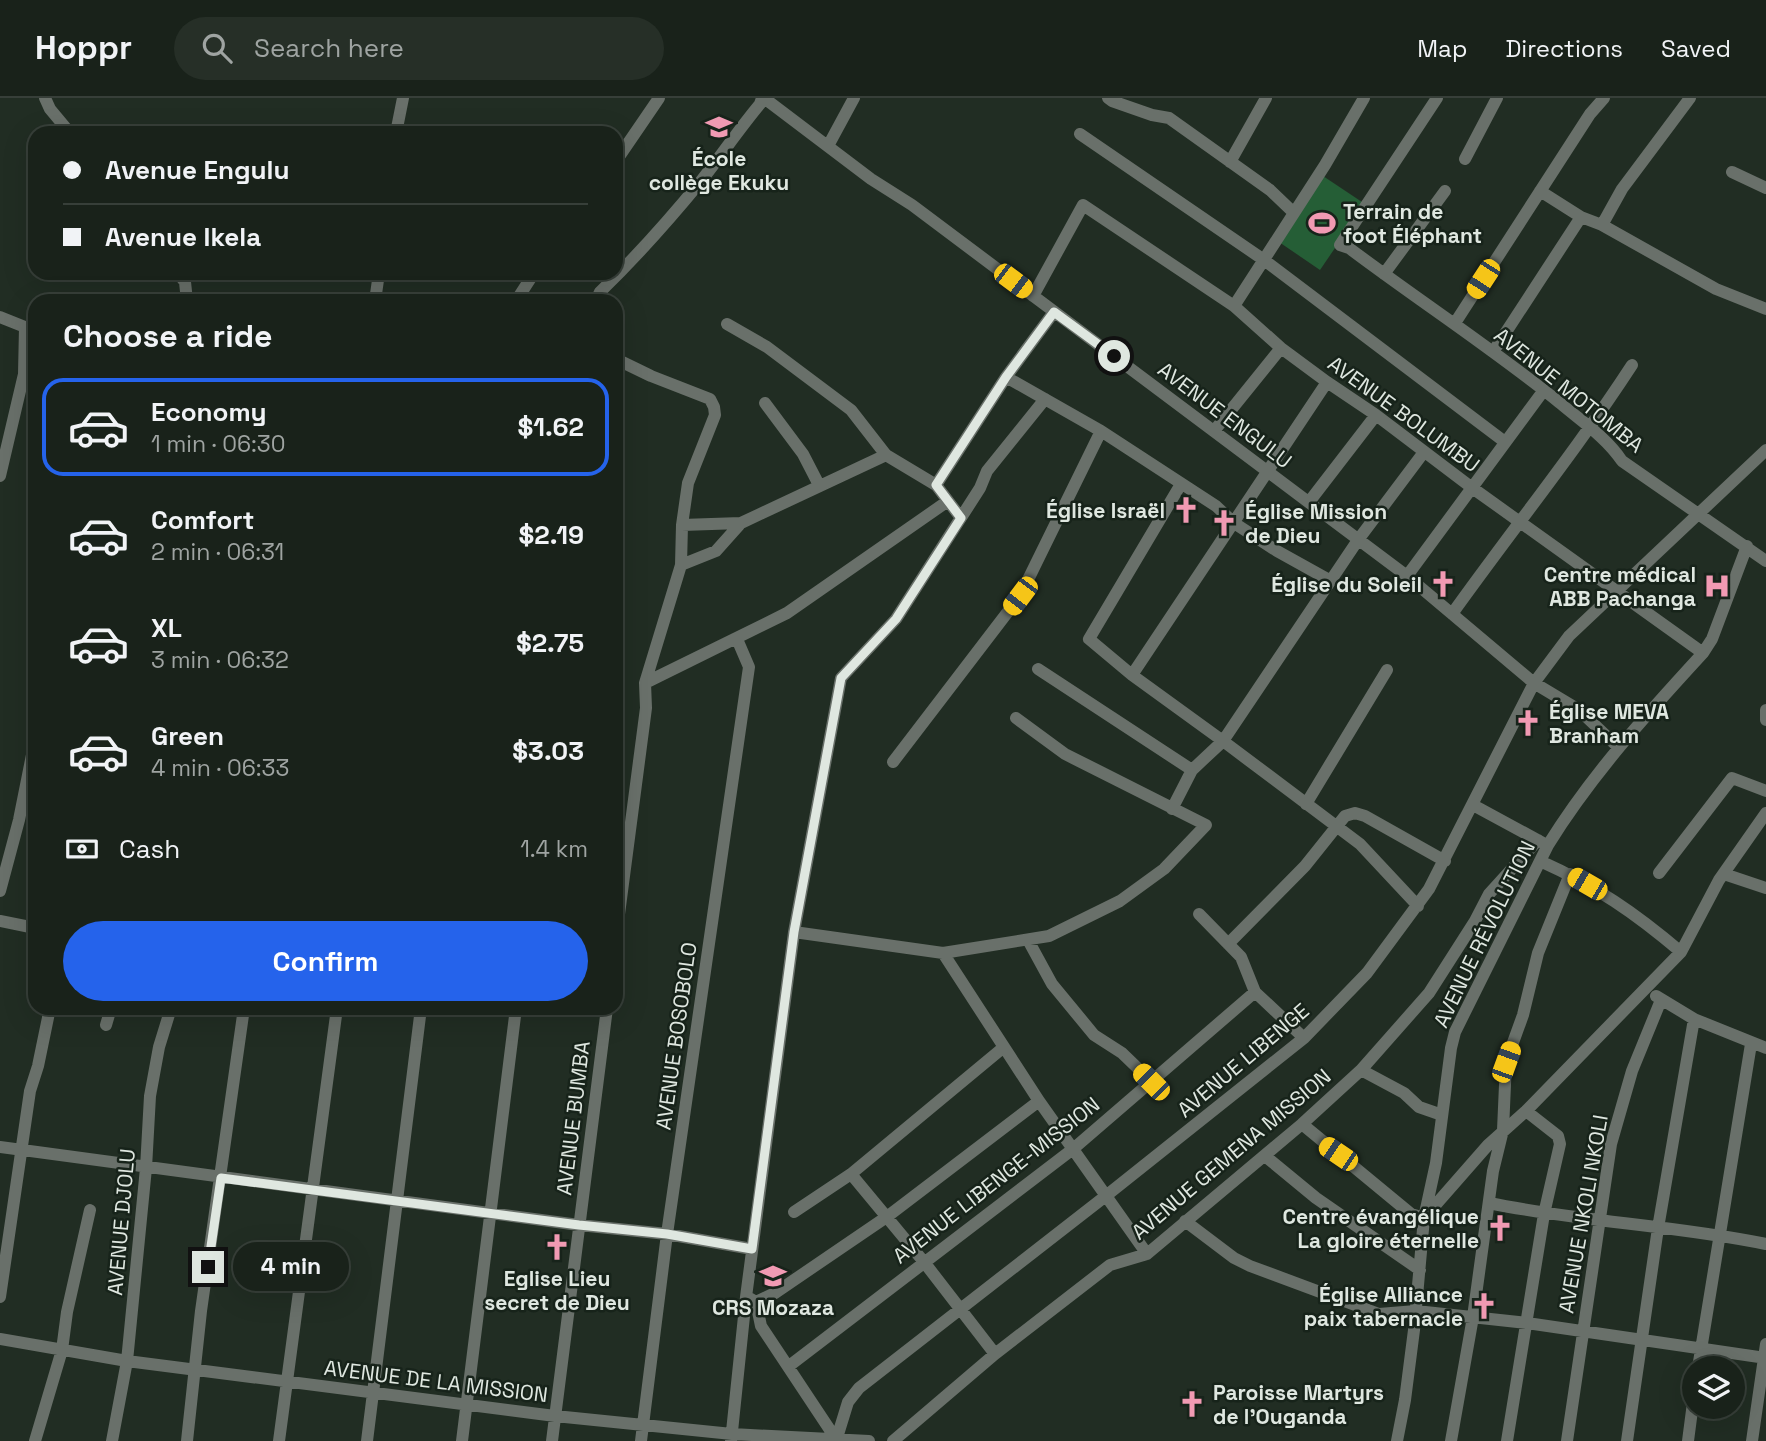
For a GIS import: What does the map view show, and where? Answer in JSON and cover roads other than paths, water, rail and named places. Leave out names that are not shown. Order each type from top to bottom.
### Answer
[{"type":"street","points":[[46,98],[50,109],[64,126]]},
{"type":"street","points":[[397,126],[403,98]]},
{"type":"street","points":[[623,151],[659,98]]},
{"type":"street","points":[[623,270],[643,250],[703,178],[763,98]]},
{"type":"street","name":"AVENUE ENGULU","points":[[763,98],[872,179],[912,205],[1407,576],[1534,683],[1578,710],[1618,747]]},
{"type":"street","points":[[828,146],[854,98]]},
{"type":"street","points":[[1108,98],[1112,102],[1152,116],[1169,118],[1270,190],[1294,213]]},
{"type":"street","points":[[1230,162],[1266,98]]},
{"type":"street","points":[[1234,306],[1364,98]]},
{"type":"street","name":"AVENUE MOTOMBA","points":[[1437,98],[1340,245],[1349,248],[1455,323],[1544,390],[1613,447],[1622,461],[1700,512],[1766,561]]},
{"type":"street","points":[[1465,159],[1497,98]]},
{"type":"street","points":[[1455,323],[1590,114],[1604,98]]},
{"type":"street","points":[[1602,225],[1622,190],[1690,98]]},
{"type":"street","points":[[1080,134],[1264,260],[1505,442]]},
{"type":"street","points":[[1732,172],[1766,188]]},
{"type":"street","points":[[1384,274],[1445,191]]},
{"type":"street","points":[[1540,191],[1581,217],[1602,225],[1716,289],[1766,309]]},
{"type":"street","name":"AVENUE BOLUMBU","points":[[1033,296],[1083,205],[1234,306],[1282,348],[1327,382],[1703,653]]},
{"type":"street","points":[[1493,352],[1581,217]]},
{"type":"street","points":[[599,294],[612,280]]},
{"type":"street","points":[[936,485],[1006,377],[1054,312]]},
{"type":"street","points":[[0,317],[25,327],[24,374],[0,476]]},
{"type":"street","points":[[727,324],[767,347],[851,411],[886,455],[936,485],[961,518]]},
{"type":"street","points":[[1214,430],[1282,348]]},
{"type":"street","points":[[623,362],[710,399],[715,415],[688,483],[681,525],[681,565],[645,683],[646,708],[623,884]]},
{"type":"street","points":[[1452,614],[1590,428],[1632,365]]},
{"type":"street","points":[[1006,377],[1101,431],[1216,506],[1234,523],[1331,582]]},
{"type":"street","points":[[1132,675],[1327,382]]},
{"type":"street","points":[[1407,576],[1544,390]]},
{"type":"street","points":[[732,1437],[751,1299],[752,1249],[794,932],[841,678],[896,619],[980,488],[987,471],[1045,399]]},
{"type":"street","points":[[765,403],[803,454],[819,485]]},
{"type":"street","points":[[1309,502],[1376,415]]},
{"type":"street","points":[[893,762],[1020,596],[1101,431]]},
{"type":"street","points":[[1172,809],[1192,770],[1223,741],[1358,540],[1424,452]]},
{"type":"street","points":[[681,565],[716,551],[741,523],[886,455]]},
{"type":"street","name":"AVENUE LIBENGE","points":[[836,1440],[848,1402],[859,1388],[1304,1038],[1367,973],[1418,906],[1445,861],[1534,683],[1569,636],[1615,590],[1764,456]]},
{"type":"street","points":[[1181,484],[1089,639],[1132,675],[1360,844],[1418,906]]},
{"type":"street","points":[[645,683],[787,613],[948,501]]},
{"type":"street","points":[[681,525],[741,523]]},
{"type":"street","name":"AVENUE RÉVOLUTION","points":[[1397,1441],[1416,1311],[1424,1219],[1434,1172],[1455,1032],[1540,861],[1543,843],[1618,747],[1703,653],[1712,639],[1747,546]]},
{"type":"street","name":"AVENUE BOSOBOLO","points":[[641,1441],[667,1234],[749,667],[737,639]]},
{"type":"street","points":[[1038,669],[1192,770]]},
{"type":"street","points":[[1307,804],[1387,670]]},
{"type":"street","points":[[1766,710],[1766,720]]},
{"type":"street","points":[[794,932],[943,953],[1049,936],[1120,901],[1164,869],[1206,825],[1065,754],[1016,718]]},
{"type":"street","points":[[0,891],[28,775]]},
{"type":"street","points":[[1659,873],[1732,778],[1766,791]]},
{"type":"street","points":[[1473,805],[1543,843]]},
{"type":"street","points":[[1228,944],[1304,866],[1345,816],[1355,813],[1365,816],[1445,861]]},
{"type":"street","points":[[1302,1125],[1411,1213],[1424,1219],[1503,1130],[1526,1111],[1681,952],[1700,913],[1766,813]]},
{"type":"street","name":"AVENUE GEMENA MISSION","points":[[893,1441],[995,1354],[1110,1265],[1147,1254],[1302,1125],[1361,1070],[1429,993],[1489,894],[1543,843]]},
{"type":"street","points":[[1540,861],[1570,874],[1632,911],[1681,952]]},
{"type":"street","points":[[1451,1441],[1473,1317],[1493,1171],[1503,1130],[1506,1062],[1523,1015],[1538,953],[1570,874]]},
{"type":"street","points":[[1724,874],[1766,888]]},
{"type":"street","points":[[1199,914],[1241,957],[1255,992],[1304,1038]]},
{"type":"street","points":[[0,921],[28,927]]},
{"type":"street","points":[[1028,940],[1052,984],[1094,1034],[1122,1053],[1151,1082]]},
{"type":"street","points":[[943,953],[1039,1101],[1147,1254]]},
{"type":"street","points":[[1647,989],[1694,1019],[1766,1048]]},
{"type":"street","name":"AVENUE LIBENGE-MISSION","points":[[789,1366],[1073,1149],[1255,992]]},
{"type":"street","name":"AVENUE NKOLI NKOLI","points":[[1567,1441],[1611,1144],[1632,1071],[1661,1000]]},
{"type":"street","points":[[0,1297],[30,1091],[49,1015]]},
{"type":"street","points":[[106,1025],[109,1015]]},
{"type":"street","name":"AVENUE DJOLU","points":[[112,1441],[127,1361],[146,1168],[149,1096],[169,1015]]},
{"type":"street","points":[[187,1441],[201,1311],[243,1015]]},
{"type":"street","points":[[279,1441],[336,1015]]},
{"type":"street","points":[[367,1441],[420,1015]]},
{"type":"street","points":[[462,1441],[515,1015]]},
{"type":"street","name":"AVENUE BUMBA","points":[[552,1441],[606,1015]]},
{"type":"street","points":[[1627,1441],[1658,1228],[1694,1019]]},
{"type":"street","points":[[1699,1356],[1751,1044]]},
{"type":"street","points":[[794,1212],[851,1174],[1004,1047]]},
{"type":"street","points":[[1361,1070],[1404,1093],[1419,1107],[1442,1115]]},
{"type":"street","points":[[751,1299],[775,1293],[887,1216],[1039,1101]]},
{"type":"street","points":[[1507,1441],[1545,1214],[1560,1144],[1558,1136],[1526,1111]]},
{"type":"street","points":[[0,1147],[398,1202],[667,1234],[752,1249]]},
{"type":"street","points":[[1265,1156],[1316,1199],[1420,1270]]},
{"type":"street","points":[[851,1174],[995,1354]]},
{"type":"street","points":[[1489,1203],[1545,1214],[1719,1235],[1766,1244]]},
{"type":"street","points":[[35,1441],[61,1350],[90,1210]]},
{"type":"street","points":[[1185,1221],[1234,1258],[1250,1266],[1379,1314],[1416,1311],[1700,1348],[1765,1353],[1752,1441]]},
{"type":"street","points":[[751,1299],[761,1326],[836,1440]]},
{"type":"street","name":"AVENUE DE LA MISSION","points":[[0,1339],[127,1361],[732,1437],[869,1441]]},
{"type":"street","points":[[1688,1441],[1691,1419]]},
{"type":"place","name":"École collège Ekuku","points":[[719,127]]},
{"type":"place","name":"Terrain de foot Éléphant","points":[[1322,223]]},
{"type":"place","name":"Église Israël","points":[[1186,510]]},
{"type":"place","name":"Église Mission de Dieu","points":[[1224,523]]},
{"type":"place","name":"Église du Soleil","points":[[1443,584]]},
{"type":"place","name":"Centre médical ABB Pachanga","points":[[1717,586]]},
{"type":"place","name":"Église MEVA Branham","points":[[1528,723]]},
{"type":"place","name":"Centre évangélique La gloire éternelle","points":[[1500,1228]]},
{"type":"place","name":"Eglise Lieu secret de Dieu","points":[[557,1247]]},
{"type":"place","name":"CRS Mozaza","points":[[773,1276]]},
{"type":"place","name":"Église Alliance paix tabernacle","points":[[1484,1306]]},
{"type":"place","name":"Paroisse Martyrs de l'Ouganda","points":[[1192,1404]]}]
